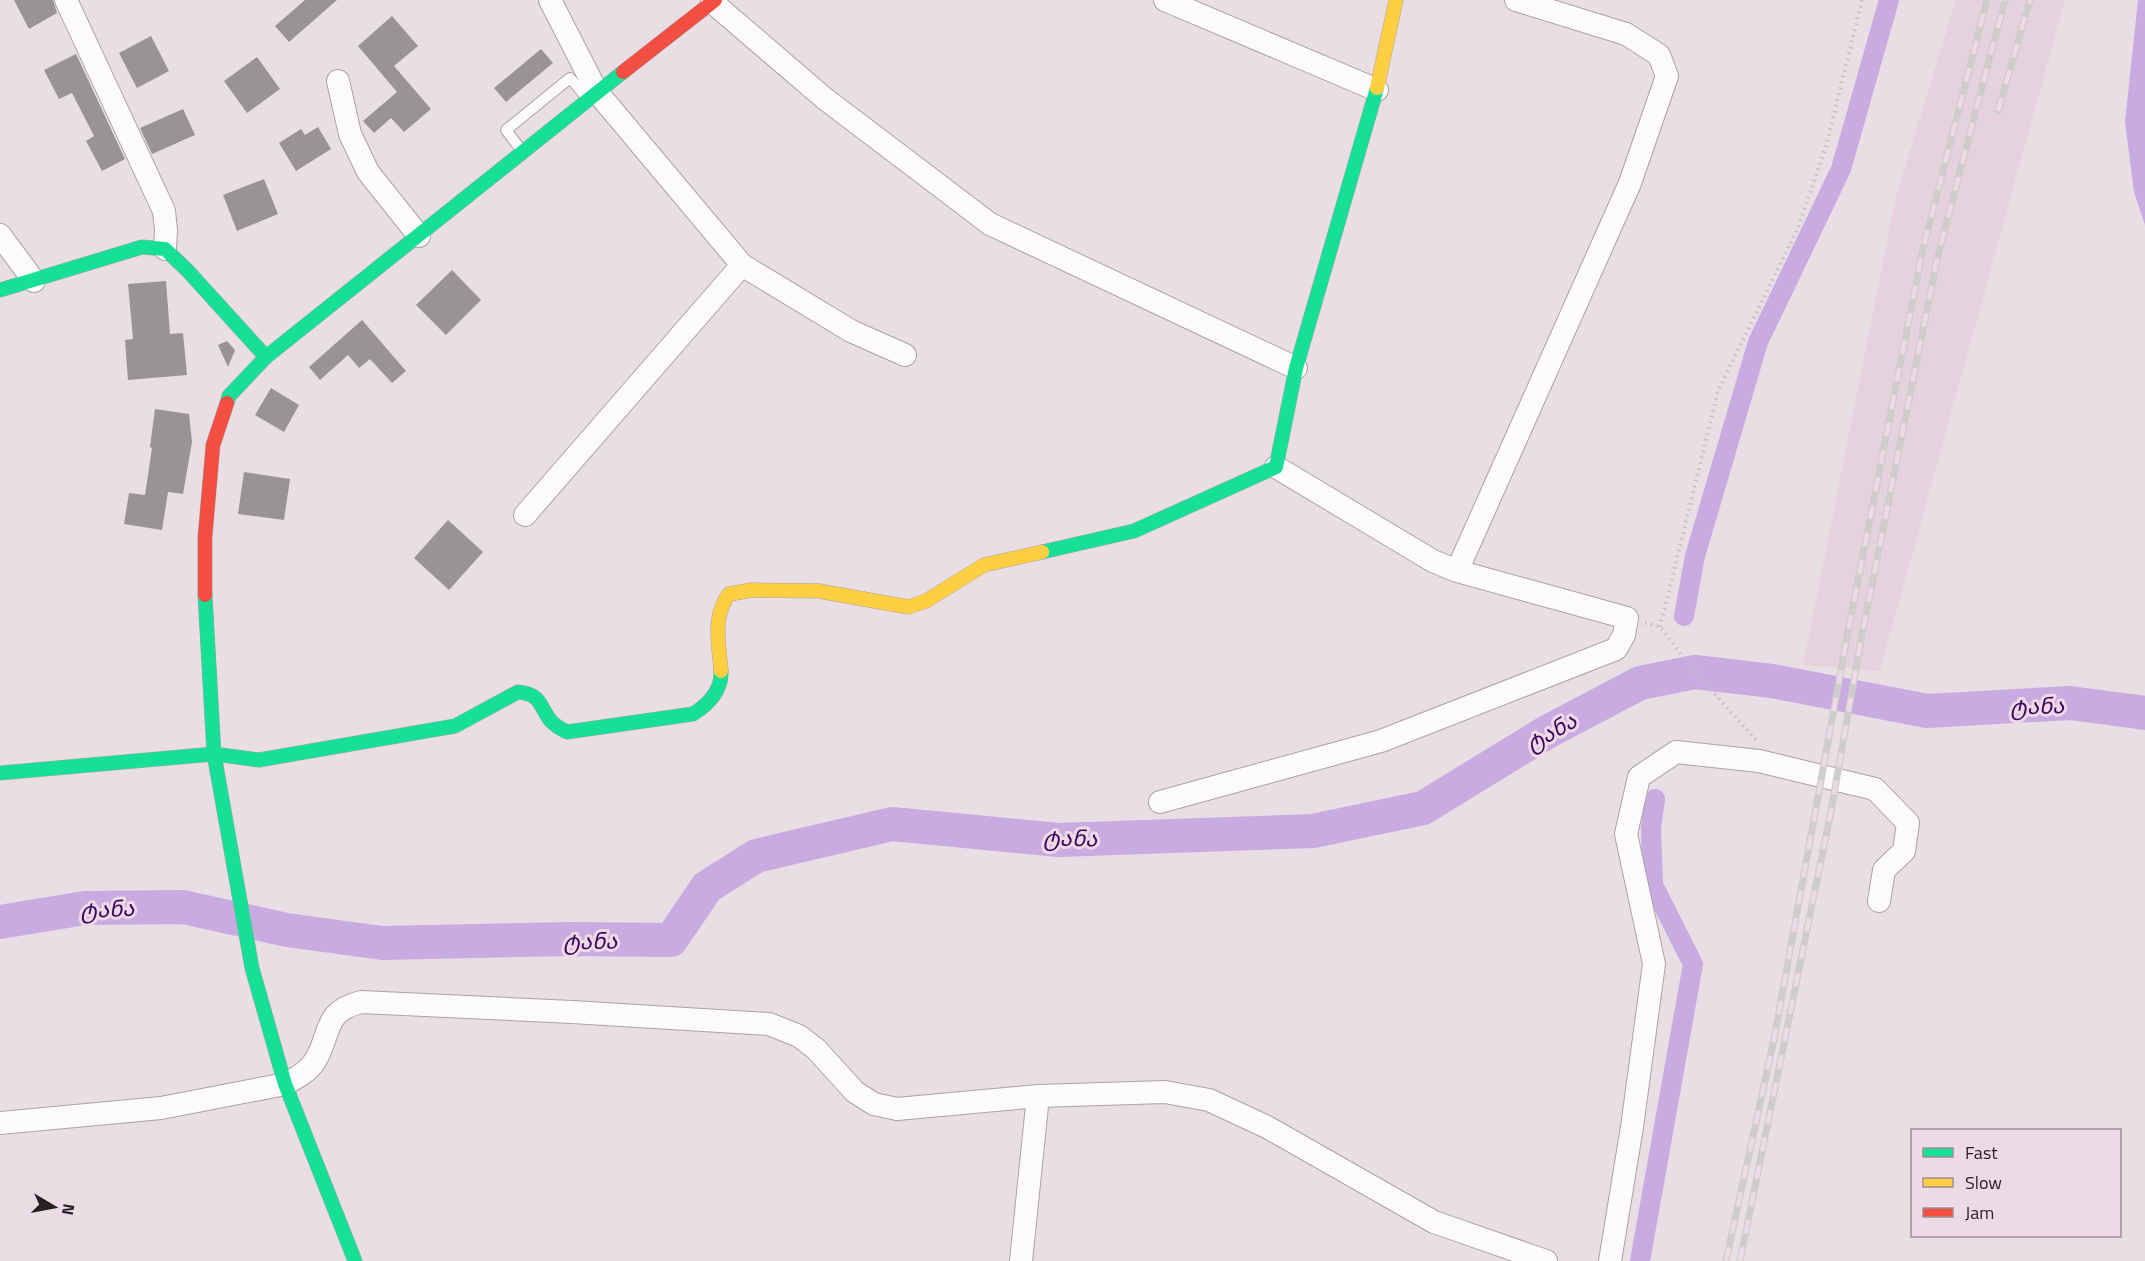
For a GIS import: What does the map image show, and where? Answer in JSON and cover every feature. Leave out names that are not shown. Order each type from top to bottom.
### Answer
[{"type":"street","points":[[66,0],[164,211],[165,249]]},
{"type":"street","points":[[550,0],[593,95],[742,265],[851,331],[905,355]]},
{"type":"street","points":[[1166,0],[1377,90]]},
{"type":"street","points":[[1276,467],[1296,368],[1377,90],[1396,0]]},
{"type":"street","points":[[1457,571],[1630,183],[1667,76],[1659,55],[1626,34],[1516,0]]},
{"type":"street","points":[[355,1261],[285,1083],[252,968],[214,754],[205,618],[205,537],[213,445],[229,396],[266,357],[714,1],[824,98],[990,224],[1296,368]]},
{"type":"street","points":[[338,81],[350,134],[368,172],[419,236]]},
{"type":"street","points":[[0,235],[34,281]]},
{"type":"street","points":[[1,294],[34,281],[142,247],[165,249],[266,357]]},
{"type":"street","points":[[525,515],[742,265]]},
{"type":"street","points":[[1160,802],[1381,741],[1616,648],[1624,635],[1627,618],[1457,571],[1432,561],[1276,467]]},
{"type":"street","points":[[0,773],[214,754],[259,760],[455,726],[518,692],[530,692],[538,699],[552,723],[567,732],[693,714],[706,706],[717,692],[721,676],[718,619],[721,604],[729,594],[752,590],[819,591],[908,607],[926,601],[984,565],[1134,531],[1276,467]]},
{"type":"street","points":[[1610,1261],[1632,1127],[1654,964],[1626,834],[1639,777],[1676,753],[1759,760],[1875,789],[1908,823],[1904,851],[1884,870],[1879,901]]},
{"type":"street","points":[[0,1123],[161,1108],[285,1083],[302,1075],[314,1062],[332,1019],[345,1006],[361,1002],[769,1024],[799,1036],[816,1050],[855,1092],[874,1104],[897,1108],[1038,1096],[1165,1092],[1209,1100],[1267,1127],[1434,1222],[1546,1261]]},
{"type":"street","points":[[1021,1261],[1038,1096]]},
{"type":"lane","points":[[523,152],[506,130],[570,78],[593,95]]},
{"type":"path","points":[[1660,627],[1718,391],[1798,228],[1826,146],[1862,0]]},
{"type":"path","points":[[1627,618],[1660,627],[1695,672],[1760,743],[1759,760]]},
{"type":"shaded area","points":[[1956,0],[2065,0],[1880,671],[1803,665],[1896,196]]},
{"type":"shaded area","points":[[2138,0],[2145,0],[2145,225],[2134,192],[2125,122]]},
{"type":"building","points":[[14,0],[53,0],[57,13],[29,29]]},
{"type":"building","points":[[305,0],[337,0],[289,42],[275,26]]},
{"type":"building","points":[[392,16],[418,46],[394,66],[431,109],[404,132],[391,118],[374,133],[363,121],[397,92],[358,46]]},
{"type":"building","points":[[151,36],[169,71],[137,88],[119,53]]},
{"type":"building","points":[[541,49],[553,63],[506,102],[494,88]]},
{"type":"building","points":[[76,54],[125,159],[102,171],[86,141],[94,136],[72,93],[59,99],[44,70]]},
{"type":"building","points":[[257,57],[280,89],[247,113],[224,81]]},
{"type":"building","points":[[183,109],[195,135],[152,154],[140,128]]},
{"type":"building","points":[[318,127],[331,149],[296,171],[279,143],[301,129],[305,135]]},
{"type":"building","points":[[264,179],[278,214],[237,231],[223,195]]},
{"type":"building","points":[[452,270],[481,300],[446,335],[416,305]]},
{"type":"building","points":[[166,281],[170,334],[183,333],[187,375],[128,380],[125,340],[133,339],[128,284]]},
{"type":"building","points":[[362,320],[406,371],[392,383],[370,359],[359,368],[348,355],[320,380],[309,367]]},
{"type":"building","points":[[227,341],[235,350],[228,367],[218,345]]},
{"type":"building","points":[[271,388],[299,405],[284,432],[255,415]]},
{"type":"building","points":[[155,409],[189,414],[192,442],[183,494],[168,492],[162,530],[124,524],[129,493],[145,495]]},
{"type":"building","points":[[244,472],[290,479],[284,520],[238,514]]},
{"type":"building","points":[[448,520],[483,552],[449,590],[414,558]]},
{"type":"waterway","points":[[1684,616],[1695,556],[1758,342],[1841,169],[1889,0]]},
{"type":"waterway","name":"ტანა","points":[[0,922],[85,908],[183,907],[287,930],[382,943],[572,939],[671,940],[707,887],[756,856],[892,824],[1059,840],[1313,831],[1423,808],[1547,732],[1640,683],[1695,672],[1772,681],[1927,711],[2070,703],[2145,713]]},
{"type":"waterway","points":[[1640,1261],[1693,964],[1653,885],[1651,827],[1655,799]]},
{"type":"railway","points":[[1726,1261],[1774,1039],[1847,637],[1922,253],[1987,0]]},
{"type":"railway","points":[[1740,1261],[1831,811],[1862,634],[1938,255],[2005,0]]},
{"type":"railway","points":[[1998,111],[2030,0]]},
{"type":"traffic: fast","points":[[227,403],[229,396],[266,357],[623,72]]},
{"type":"traffic: fast","points":[[1042,552],[1134,531],[1276,467],[1296,368],[1377,88]]},
{"type":"traffic: fast","points":[[0,290],[142,247],[165,249],[266,357]]},
{"type":"traffic: fast","points":[[205,595],[214,754],[252,968],[285,1084],[355,1261]]},
{"type":"traffic: fast","points":[[0,773],[214,754],[259,760],[455,726],[518,692],[535,698],[552,722],[567,732],[693,714],[704,706],[717,691],[721,671]]},
{"type":"traffic: slow","points":[[1377,88],[1396,0]]},
{"type":"traffic: slow","points":[[721,671],[718,621],[729,594],[752,590],[819,591],[908,607],[926,601],[984,565],[1042,552]]},
{"type":"traffic: jam","points":[[623,72],[715,0]]},
{"type":"traffic: jam","points":[[205,595],[205,537],[213,445],[227,403]]}]
